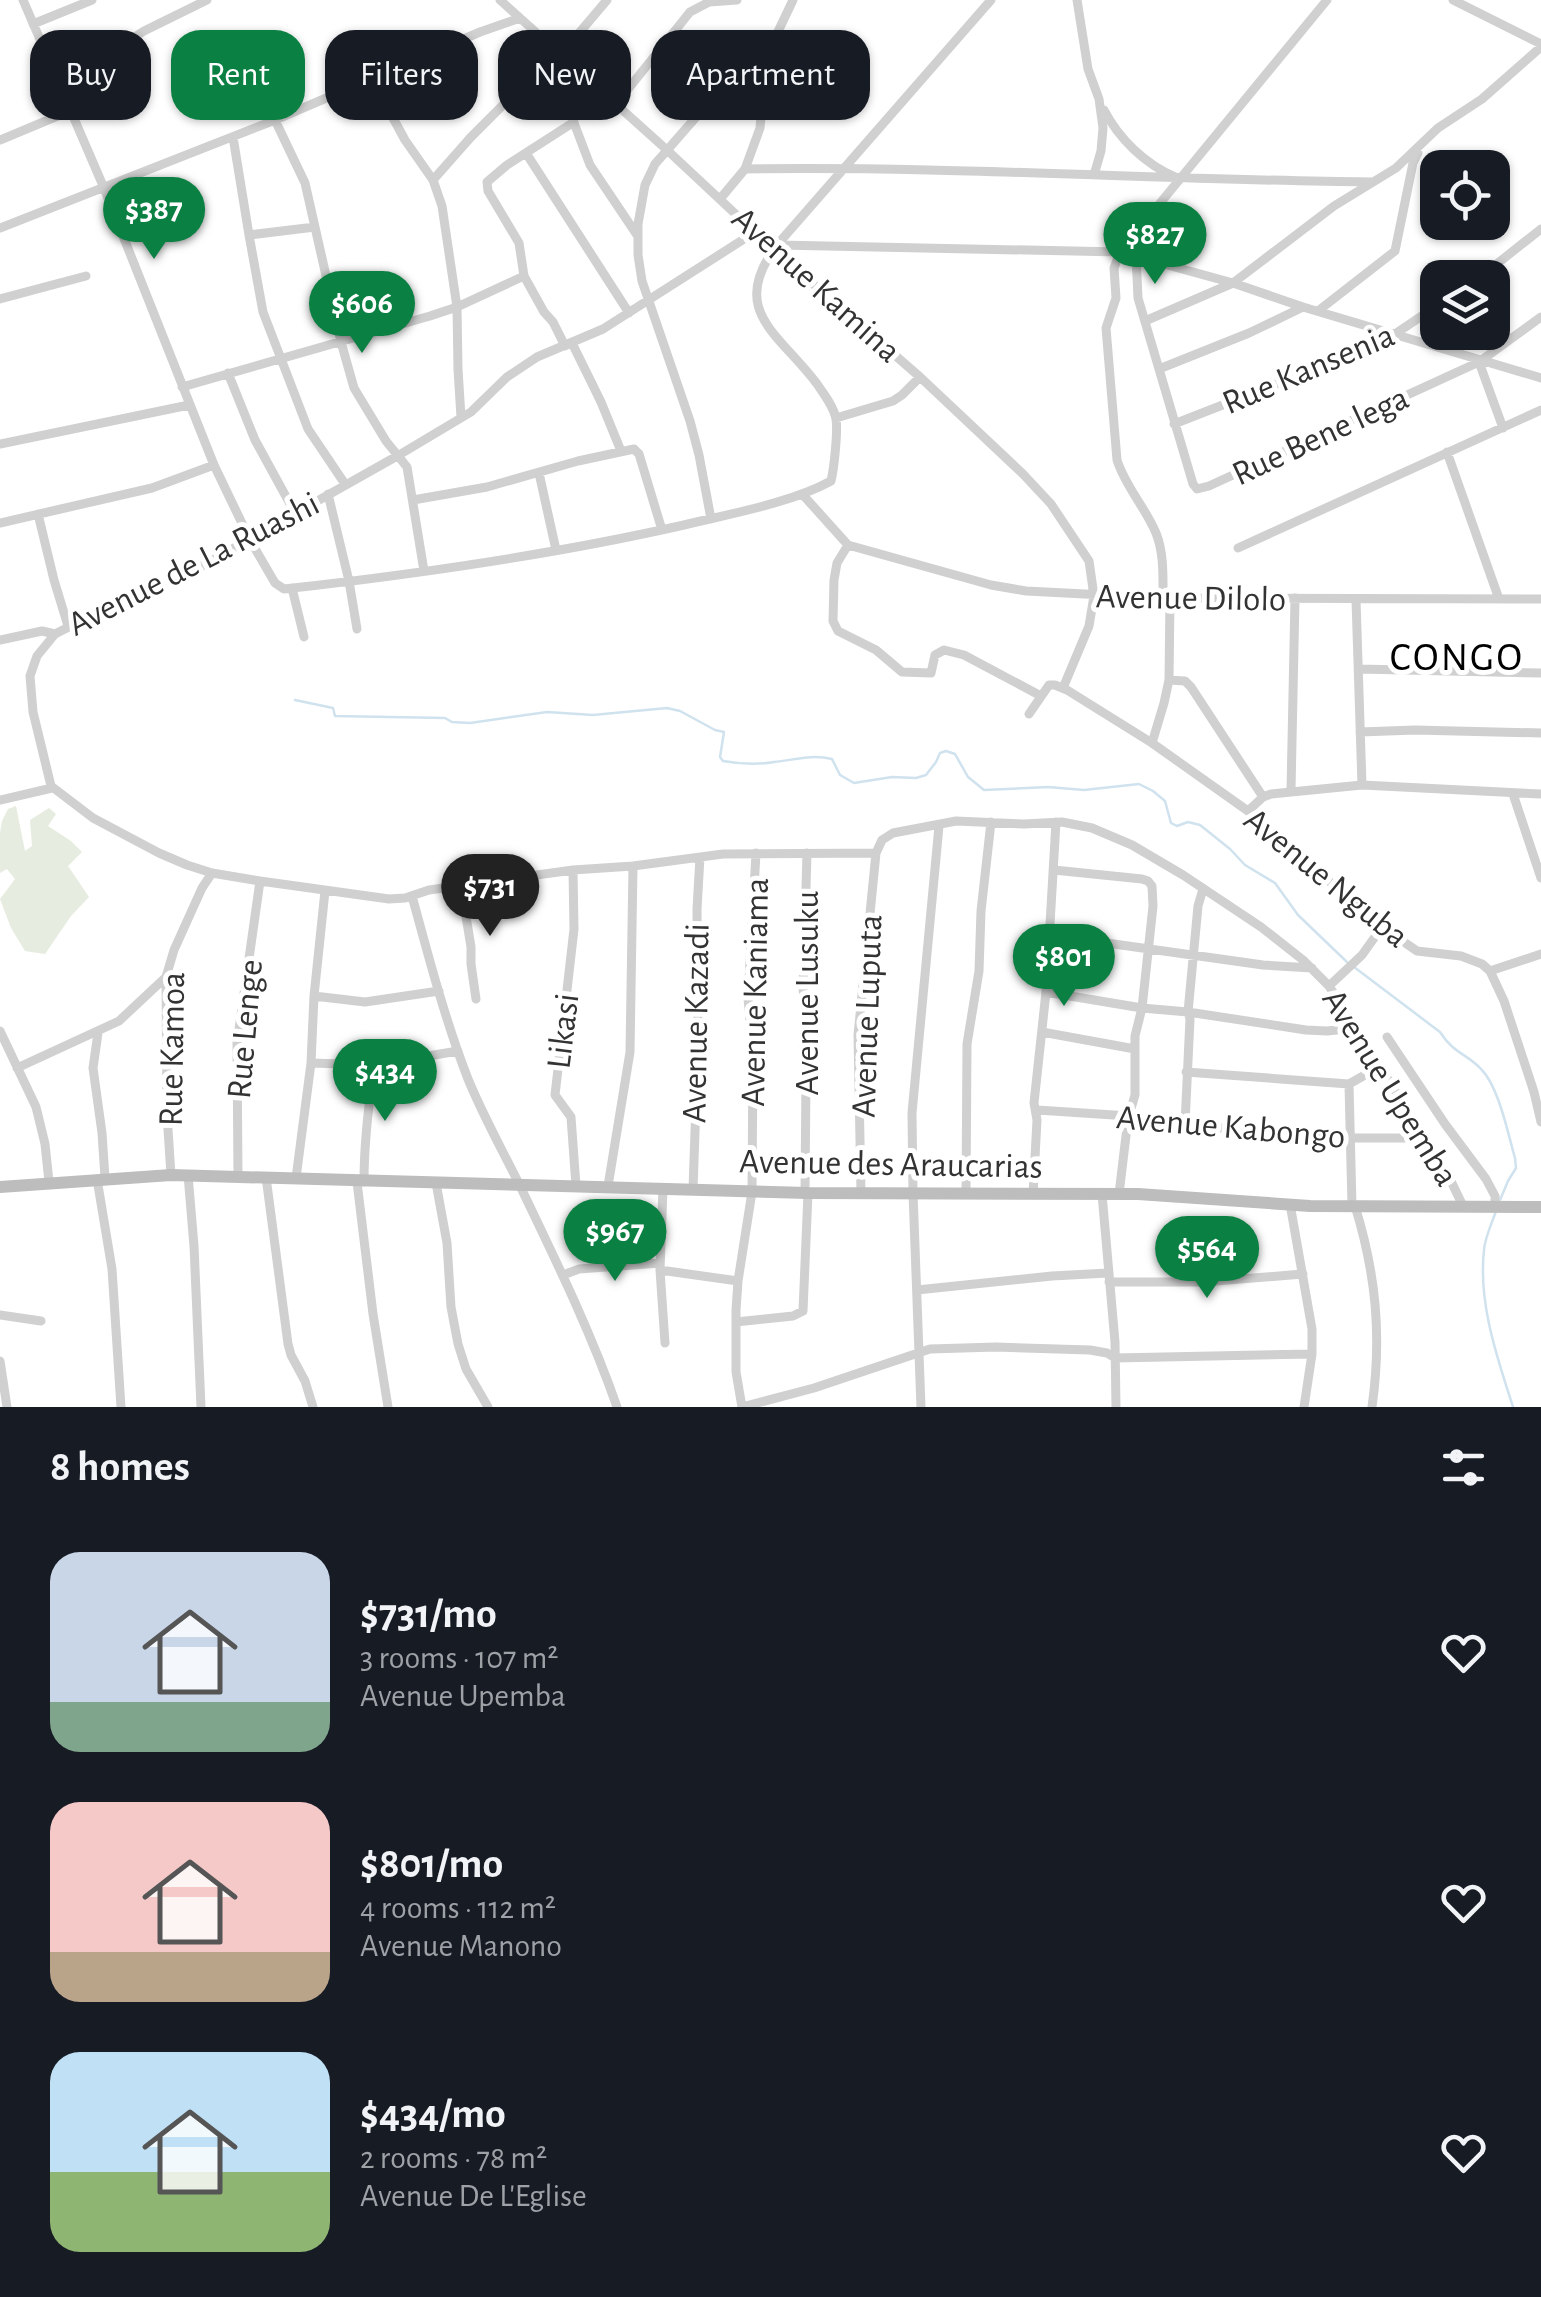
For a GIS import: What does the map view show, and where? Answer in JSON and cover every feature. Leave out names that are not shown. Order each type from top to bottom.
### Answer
[{"type":"street","points":[[22,0],[36,30]]},
{"type":"street","points":[[33,24],[92,0]]},
{"type":"street","points":[[146,30],[207,0]]},
{"type":"street","points":[[581,30],[607,0]]},
{"type":"street","points":[[631,85],[690,12],[708,2],[737,0]]},
{"type":"street","points":[[779,30],[793,0]]},
{"type":"street","points":[[76,120],[214,465],[276,586],[284,589],[424,572],[662,530],[802,495],[830,481],[836,418],[826,396],[770,331],[759,310],[756,286],[760,271],[991,0]]},
{"type":"street","points":[[1077,0],[1088,69],[1116,130],[1155,167],[1181,180]]},
{"type":"street","points":[[1152,743],[1168,680],[1166,598],[1157,536],[1117,460],[1106,328],[1116,298],[1114,268],[1120,252],[1328,0]]},
{"type":"street","points":[[1145,321],[1234,284],[1354,192],[1396,168],[1438,128],[1482,100],[1541,46],[1453,0]]},
{"type":"street","name":"Avenue Kamina","points":[[504,1],[533,30]]},
{"type":"street","points":[[478,35],[520,18]]},
{"type":"street","points":[[1094,175],[1103,136],[1099,98]]},
{"type":"street","points":[[434,180],[498,111]]},
{"type":"street","name":"Avenue Kamina","points":[[631,118],[1023,474],[1050,504],[1089,561],[1094,596]]},
{"type":"street","points":[[0,140],[48,120]]},
{"type":"street","points":[[0,228],[274,120],[305,183],[354,388],[386,442],[407,467],[424,572]]},
{"type":"street","points":[[394,120],[434,180],[444,218],[458,306],[462,418]]},
{"type":"street","points":[[693,120],[655,164],[645,184],[637,235],[639,266],[648,300],[694,436],[712,518]]},
{"type":"street","points":[[720,199],[745,169],[761,120]]},
{"type":"street","points":[[621,451],[601,402],[524,276],[519,243],[488,192],[487,182],[506,164],[574,122],[595,174],[637,235]]},
{"type":"street","points":[[233,137],[263,312],[308,428],[345,484]]},
{"type":"street","points":[[1318,311],[1394,251],[1413,163],[1422,146]]},
{"type":"street","points":[[526,152],[629,313]]},
{"type":"street","points":[[745,169],[968,169],[1181,180],[1371,182]]},
{"type":"street","points":[[249,236],[315,227]]},
{"type":"street","points":[[1502,260],[1541,229]]},
{"type":"street","name":"Avenue de La Ruashi","points":[[52,788],[33,712],[30,676],[37,656],[55,634],[202,566],[399,455],[462,418],[515,371],[537,357],[593,334],[755,232]]},
{"type":"street","points":[[776,248],[1120,252],[1541,378]]},
{"type":"street","name":"Rue Bene lega","points":[[1136,256],[1136,288],[1174,424],[1198,489],[1480,361],[1541,317]]},
{"type":"street","points":[[0,299],[86,276]]},
{"type":"street","points":[[182,387],[458,306],[524,276]]},
{"type":"street","points":[[1159,369],[1303,307]]},
{"type":"street","name":"Rue Kansenia","points":[[1174,424],[1306,374],[1395,334],[1420,317]]},
{"type":"street","points":[[1480,361],[1503,428]]},
{"type":"street","points":[[228,374],[255,440],[295,512]]},
{"type":"street","points":[[836,418],[892,401],[920,377]]},
{"type":"street","points":[[0,444],[189,405]]},
{"type":"street","points":[[1238,548],[1541,410]]},
{"type":"street","points":[[413,500],[487,487],[634,449],[638,451],[662,530]]},
{"type":"street","points":[[1448,452],[1499,600]]},
{"type":"street","points":[[0,523],[152,488],[214,465]]},
{"type":"street","points":[[539,474],[556,550]]},
{"type":"street","points":[[328,494],[357,629]]},
{"type":"street","points":[[802,495],[848,545],[837,563],[834,580],[834,620],[842,634],[876,650],[902,672],[931,674],[935,655],[950,651],[1041,696]]},
{"type":"street","points":[[38,514],[68,626]]},
{"type":"street","name":"Avenue Dilolo","points":[[848,545],[1006,588],[1094,596],[1541,599]]},
{"type":"street","points":[[292,588],[304,637]]},
{"type":"street","points":[[1029,714],[1048,685],[1063,688],[1092,618],[1094,596]]},
{"type":"street","points":[[1291,790],[1294,598]]},
{"type":"street","points":[[1356,600],[1362,785]]},
{"type":"street","points":[[0,640],[42,630],[55,634]]},
{"type":"street","points":[[1360,669],[1541,673]]},
{"type":"street","points":[[1168,680],[1185,681],[1191,686],[1263,797]]},
{"type":"street","name":"Avenue Nguba","points":[[1063,688],[1152,743],[1248,811],[1382,927],[1421,953],[1451,953],[1482,964],[1490,972]]},
{"type":"street","points":[[1360,732],[1541,732]]},
{"type":"street","points":[[1248,811],[1263,797],[1291,790],[1362,785],[1541,794]]},
{"type":"street","points":[[0,800],[52,788],[94,818],[159,853],[212,873],[398,900],[428,890],[700,857],[876,853]]},
{"type":"street","points":[[1513,794],[1540,872]]},
{"type":"street","name":"Avenue Upemba","points":[[882,840],[892,834],[966,820],[1077,824],[1132,845],[1204,889],[1261,927],[1329,986],[1458,1190],[1463,1206]]},
{"type":"street","points":[[966,1194],[967,1044],[978,971],[991,822]]},
{"type":"street","points":[[1033,1194],[1037,1110],[1034,1103],[1046,992],[1056,822]]},
{"type":"street","points":[[922,1407],[912,1128],[938,826]]},
{"type":"street","name":"Avenue Luputa","points":[[860,1194],[858,1040],[876,853],[882,840]]},
{"type":"street","name":"Avenue Lusuku","points":[[736,1322],[793,1316],[803,1311],[806,1075],[802,1044],[806,1022],[803,988],[808,852]]},
{"type":"street","name":"Avenue Kaniama","points":[[756,853],[748,998],[753,1054],[752,1192],[738,1280],[736,1322],[736,1372],[742,1407],[814,1388],[920,1351]]},
{"type":"street","name":"Avenue Kazadi","points":[[692,1189],[700,857]]},
{"type":"street","points":[[608,1186],[631,1041],[633,866]]},
{"type":"street","name":"Likasi","points":[[573,870],[574,928],[555,1095],[571,1117],[576,1186]]},
{"type":"street","points":[[1054,870],[1150,882],[1153,906],[1142,1008],[1136,1029],[1135,1095],[1120,1194]]},
{"type":"street","name":"Rue Kamoa","points":[[171,1175],[166,977],[174,950],[212,873]]},
{"type":"street","name":"Rue Lenge","points":[[238,1176],[237,1044],[260,881]]},
{"type":"street","points":[[461,886],[476,999]]},
{"type":"street","points":[[1184,1124],[1188,1012],[1204,889]]},
{"type":"street","points":[[296,1178],[311,1063],[325,891]]},
{"type":"street","points":[[412,896],[458,1051],[491,1132],[591,1335],[618,1407]]},
{"type":"street","points":[[1329,986],[1355,962],[1382,927]]},
{"type":"street","points":[[1050,935],[1312,968]]},
{"type":"street","points":[[1541,954],[1490,972],[1504,1002],[1541,1122]]},
{"type":"street","points":[[17,1068],[98,1033],[126,1016],[166,977]]},
{"type":"street","points":[[314,996],[365,1002],[438,990]]},
{"type":"street","points":[[1046,992],[1318,1031],[1356,1028]]},
{"type":"street","points":[[0,1030],[36,1107],[49,1182]]},
{"type":"street","points":[[1042,1032],[1135,1048]]},
{"type":"street","points":[[98,1033],[93,1068],[102,1133],[101,1178],[112,1269],[121,1407]]},
{"type":"street","points":[[1387,1037],[1493,1190],[1496,1206]]},
{"type":"street","points":[[311,1063],[374,1065],[458,1051]]},
{"type":"street","points":[[374,1065],[360,1182],[372,1314],[388,1407]]},
{"type":"street","points":[[1186,1072],[1349,1084],[1380,1068]]},
{"type":"street","points":[[1349,1084],[1354,1206],[1375,1288],[1377,1362],[1372,1407]]},
{"type":"street","name":"Avenue Kabongo","points":[[1037,1110],[1351,1138],[1424,1135]]},
{"type":"street","points":[[188,1175],[202,1407]]},
{"type":"street","name":"Avenue des Araucarias","points":[[0,1188],[101,1178],[188,1175],[752,1192],[1168,1195],[1354,1206],[1541,1206]]},
{"type":"street","points":[[266,1177],[288,1344],[313,1407]]},
{"type":"street","points":[[436,1183],[458,1344],[466,1368],[488,1407]]},
{"type":"street","points":[[663,1188],[660,1266],[665,1343]]},
{"type":"street","points":[[1102,1194],[1116,1358],[1116,1407]]},
{"type":"street","points":[[1290,1204],[1312,1330],[1304,1407]]},
{"type":"street","points":[[562,1276],[579,1269],[660,1266],[738,1280]]},
{"type":"street","points":[[917,1290],[1052,1276],[1203,1282],[1303,1274]]},
{"type":"street","points":[[0,1315],[41,1321]]},
{"type":"street","points":[[920,1351],[954,1347],[1062,1349],[1098,1351],[1116,1358],[1312,1354]]},
{"type":"street","points":[[0,1360],[7,1407]]},
{"type":"shaded area","points":[[16,806],[25,851],[32,846],[30,820],[49,808],[56,814],[48,826],[82,852],[68,866],[89,897],[45,954],[25,951],[0,899],[15,879],[7,869],[0,873],[0,833],[8,809]]},
{"type":"waterway","points":[[295,700],[333,708],[335,716],[445,718],[470,723],[547,712],[593,715],[667,708],[724,732],[720,757],[723,761],[755,764],[810,757],[832,759],[840,775],[854,783],[926,775],[940,753],[946,751],[955,754],[968,777],[984,790],[1084,790],[1139,784],[1165,801],[1171,823],[1200,825],[1245,865],[1275,883],[1298,915],[1347,962]]},
{"type":"waterway","points":[[1354,967],[1440,1032],[1487,1077],[1502,1111],[1515,1158],[1516,1168],[1500,1200]]},
{"type":"waterway","points":[[1496,1211],[1485,1245],[1484,1290],[1490,1330],[1513,1407]]},
{"type":"district","name":"CONGO","points":[[1457,656]]}]
